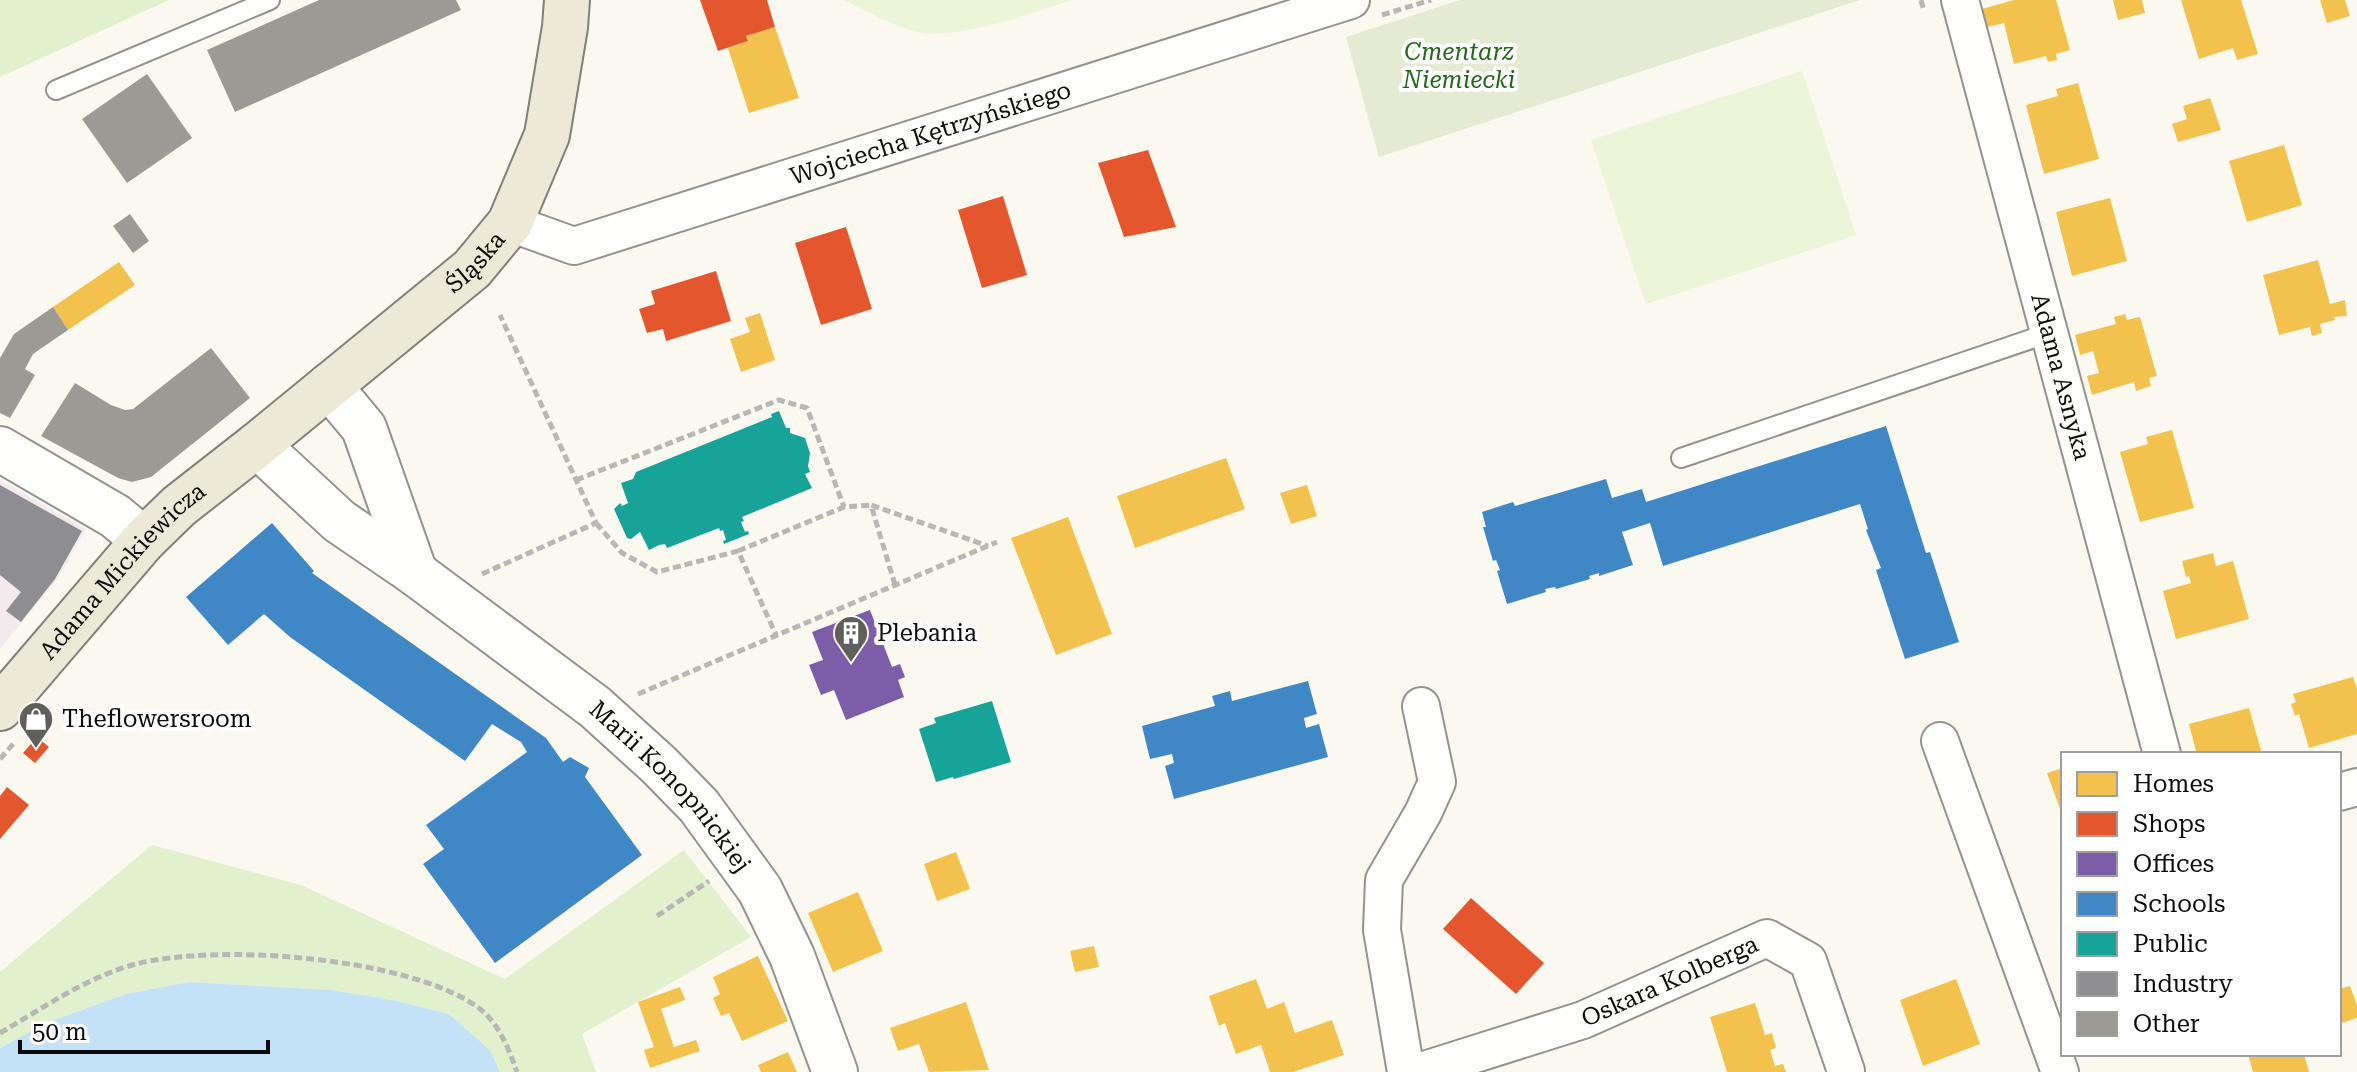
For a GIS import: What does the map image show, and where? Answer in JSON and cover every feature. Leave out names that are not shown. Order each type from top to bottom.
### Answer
[{"type":"main road","name":"Śląska","points":[[257,445],[472,269],[510,223],[547,135],[567,0]]},
{"type":"main road","name":"Adama Mickiewicza","points":[[0,708],[144,540],[179,506],[257,445]]},
{"type":"street","name":"Wojciecha Kętrzyńskiego","points":[[510,223],[574,246],[1351,0]]},
{"type":"street","name":"Adama Asnyka","points":[[1960,0],[2161,752]]},
{"type":"street","points":[[329,386],[364,428],[415,573]]},
{"type":"street","name":"Marii Konopnickiej","points":[[257,445],[339,521],[415,573],[595,707],[699,806],[760,890],[792,956],[835,1072]]},
{"type":"street","points":[[0,449],[115,516],[144,540]]},
{"type":"street","points":[[1406,1072],[1382,930],[1384,880],[1423,813],[1437,782],[1421,706]]},
{"type":"street","points":[[1940,741],[2060,1072]]},
{"type":"street","name":"Oskara Kolberga","points":[[1418,1072],[1583,1020],[1767,938],[1808,961],[1846,1071]]},
{"type":"lane","points":[[56,90],[270,0]]},
{"type":"lane","points":[[1681,458],[2049,333]]},
{"type":"path","points":[[500,315],[596,523],[622,553],[657,572],[738,551],[844,507],[871,505],[989,546]]},
{"type":"path","points":[[576,480],[779,400],[807,408],[844,507]]},
{"type":"path","points":[[871,505],[895,585]]},
{"type":"path","points":[[481,575],[596,523]]},
{"type":"path","points":[[626,699],[997,542]]},
{"type":"path","points":[[738,551],[776,635]]},
{"type":"path","points":[[657,916],[709,881]]},
{"type":"path","points":[[0,1033],[97,977],[136,964],[187,955],[265,955],[343,963],[417,979],[446,989],[488,1016],[499,1031],[517,1072]]},
{"type":"shaded area","points":[[0,480],[86,529],[58,578],[0,649]]},
{"type":"green space","points":[[0,0],[169,0],[0,77]]},
{"type":"green space","points":[[844,0],[1072,0],[985,26],[932,34],[899,26]]},
{"type":"green space","name":"Cmentarz Niemiecki","points":[[1460,0],[1860,0],[1379,157],[1346,37]]},
{"type":"green space","points":[[1802,71],[1856,235],[1646,304],[1591,140]]},
{"type":"green space","points":[[152,845],[301,885],[505,979],[684,850],[751,937],[582,1034],[596,1072],[500,1072],[490,1050],[449,1014],[393,1000],[332,990],[189,982],[126,994],[46,1023],[0,1048],[0,972]]},
{"type":"water","points":[[189,982],[332,990],[393,1000],[449,1014],[490,1050],[500,1072],[0,1072],[0,1048],[46,1023],[126,994]]},
{"type":"building: Homes","points":[[2014,0],[2056,0],[2070,50],[2056,54],[2057,60],[2048,62],[2046,56],[2014,64],[2004,23],[1987,27],[1982,9]]},
{"type":"building: Homes","points":[[2113,0],[2142,0],[2145,13],[2118,20]]},
{"type":"building: Homes","points":[[2181,0],[2241,0],[2258,54],[2237,60],[2233,48],[2199,59]]},
{"type":"building: Homes","points":[[2320,0],[2345,0],[2350,16],[2327,23]]},
{"type":"building: Homes","points":[[775,27],[799,98],[749,113],[728,48],[748,41],[746,36]]},
{"type":"building: Homes","points":[[2078,83],[2099,159],[2044,174],[2026,105],[2058,96],[2056,89]]},
{"type":"building: Homes","points":[[2210,98],[2221,130],[2178,142],[2172,124],[2187,119],[2183,106]]},
{"type":"building: Homes","points":[[2284,145],[2302,205],[2247,222],[2229,161]]},
{"type":"building: Homes","points":[[2110,198],[2127,261],[2072,276],[2056,212]]},
{"type":"building: Homes","points":[[2318,260],[2330,304],[2345,300],[2347,316],[2334,317],[2335,320],[2320,324],[2322,333],[2312,336],[2310,327],[2279,335],[2263,275]]},
{"type":"building: Homes","points":[[119,262],[135,285],[68,330],[53,307]]},
{"type":"building: Homes","points":[[760,313],[775,360],[741,372],[730,339],[750,332],[745,318]]},
{"type":"building: Homes","points":[[2125,314],[2127,320],[2140,317],[2157,376],[2149,378],[2151,386],[2136,391],[2134,382],[2092,395],[2087,376],[2099,373],[2093,351],[2080,355],[2075,335],[2116,324],[2114,317]]},
{"type":"building: Homes","points":[[2172,430],[2194,508],[2140,522],[2120,452],[2148,444],[2146,437]]},
{"type":"building: Homes","points":[[1226,458],[1245,509],[1135,548],[1117,496]]},
{"type":"building: Homes","points":[[1307,485],[1317,516],[1291,524],[1280,493]]},
{"type":"building: Homes","points":[[1068,517],[1112,634],[1056,655],[1011,538]]},
{"type":"building: Homes","points":[[2213,553],[2216,566],[2233,561],[2249,619],[2176,639],[2163,591],[2191,583],[2182,561]]},
{"type":"building: Homes","points":[[2353,677],[2357,689],[2357,734],[2309,748],[2299,714],[2295,716],[2291,704],[2296,702],[2293,694]]},
{"type":"building: Homes","points":[[2249,708],[2261,752],[2193,752],[2196,751],[2189,724]]},
{"type":"building: Homes","points":[[2061,769],[2061,812],[2047,773]]},
{"type":"building: Homes","points":[[956,852],[970,889],[937,901],[924,864]]},
{"type":"building: Homes","points":[[858,892],[883,951],[833,972],[808,913]]},
{"type":"building: Homes","points":[[1094,946],[1099,967],[1075,972],[1070,951]]},
{"type":"building: Homes","points":[[758,956],[788,1021],[742,1041],[729,1013],[721,1016],[713,998],[720,994],[713,977]]},
{"type":"building: Homes","points":[[1256,979],[1267,1009],[1284,1002],[1295,1033],[1332,1020],[1344,1055],[1293,1072],[1270,1072],[1261,1045],[1236,1054],[1225,1023],[1219,1026],[1209,996]]},
{"type":"building: Homes","points":[[1956,979],[1980,1044],[1923,1066],[1900,1000]]},
{"type":"building: Homes","points":[[2350,986],[2357,1005],[2357,1018],[2341,1023],[2341,988]]},
{"type":"building: Homes","points":[[680,987],[685,1000],[661,1009],[674,1047],[696,1040],[700,1051],[650,1068],[644,1050],[654,1047],[638,1002]]},
{"type":"building: Homes","points":[[966,1002],[989,1070],[929,1072],[919,1044],[898,1051],[890,1028]]},
{"type":"building: Homes","points":[[1755,1003],[1765,1035],[1772,1033],[1776,1048],[1770,1050],[1775,1066],[1783,1064],[1786,1072],[1727,1072],[1710,1017]]},
{"type":"building: Homes","points":[[788,1052],[797,1072],[761,1072],[758,1065]]},
{"type":"building: Homes","points":[[2249,1056],[2305,1056],[2309,1072],[2253,1072]]},
{"type":"building: Shops","points":[[700,0],[767,0],[775,27],[746,36],[748,41],[718,51]]},
{"type":"building: Shops","points":[[1148,150],[1176,227],[1124,237],[1098,163]]},
{"type":"building: Shops","points":[[1003,196],[1027,275],[982,288],[958,210]]},
{"type":"building: Shops","points":[[846,227],[872,309],[821,325],[795,243]]},
{"type":"building: Shops","points":[[716,271],[731,321],[666,341],[663,329],[647,333],[639,309],[655,304],[651,291]]},
{"type":"building: Shops","name":"Theflowersroom","points":[[37,737],[49,747],[35,763],[23,753]]},
{"type":"building: Shops","points":[[7,787],[29,805],[0,839],[0,796]]},
{"type":"building: Shops","points":[[1471,898],[1544,963],[1516,994],[1443,929]]},
{"type":"building: Offices","name":"Plebania","points":[[870,610],[892,667],[900,664],[905,677],[898,680],[904,697],[846,720],[834,690],[821,695],[809,665],[823,660],[812,632]]},
{"type":"building: Schools","points":[[1886,426],[1926,553],[1930,552],[1959,642],[1905,659],[1876,570],[1881,568],[1866,530],[1860,504],[1663,566],[1650,523],[1622,532],[1633,565],[1599,576],[1599,573],[1589,576],[1590,579],[1556,589],[1545,589],[1546,592],[1507,604],[1497,571],[1500,570],[1496,560],[1493,561],[1483,527],[1486,527],[1482,512],[1513,502],[1515,506],[1606,479],[1612,498],[1642,489],[1646,502]]},
{"type":"building: Schools","points":[[272,523],[314,571],[312,573],[546,738],[563,762],[570,757],[589,768],[585,777],[642,855],[495,963],[423,864],[444,849],[426,825],[527,752],[521,742],[492,724],[465,761],[290,637],[264,614],[228,645],[186,597]]},
{"type":"building: Schools","points":[[1308,681],[1317,714],[1304,718],[1306,728],[1319,724],[1328,757],[1174,799],[1165,766],[1174,763],[1172,754],[1150,759],[1142,726],[1215,706],[1212,696],[1230,691],[1232,701]]},
{"type":"building: Public","points":[[779,411],[790,433],[805,438],[810,453],[810,472],[805,474],[812,488],[742,517],[745,532],[749,534],[724,544],[723,530],[719,528],[667,548],[665,544],[649,550],[640,532],[631,539],[627,538],[614,509],[620,503],[622,506],[628,503],[621,483],[633,479],[636,472],[772,417],[771,414]]},
{"type":"building: Public","points":[[992,701],[1011,762],[936,782],[919,729],[936,723],[934,718]]},
{"type":"building: Industry","points":[[0,485],[82,531],[55,579],[21,622],[6,611],[21,592],[0,575]]},
{"type":"building: Other","points":[[319,0],[456,0],[461,10],[235,112],[207,50]]},
{"type":"building: Other","points":[[147,74],[192,138],[127,183],[82,119]]},
{"type":"building: Other","points":[[130,214],[149,241],[133,253],[113,226]]},
{"type":"building: Other","points":[[53,307],[68,330],[33,354],[25,369],[35,375],[10,418],[0,413],[0,358],[14,334]]},
{"type":"building: Other","points":[[211,348],[250,398],[151,477],[132,482],[118,478],[41,436],[75,383],[111,405],[125,410],[133,409]]},
{"type":"place","name":"Plebania","points":[[851,664]]},
{"type":"place","name":"Theflowersroom","points":[[36,750]]}]
